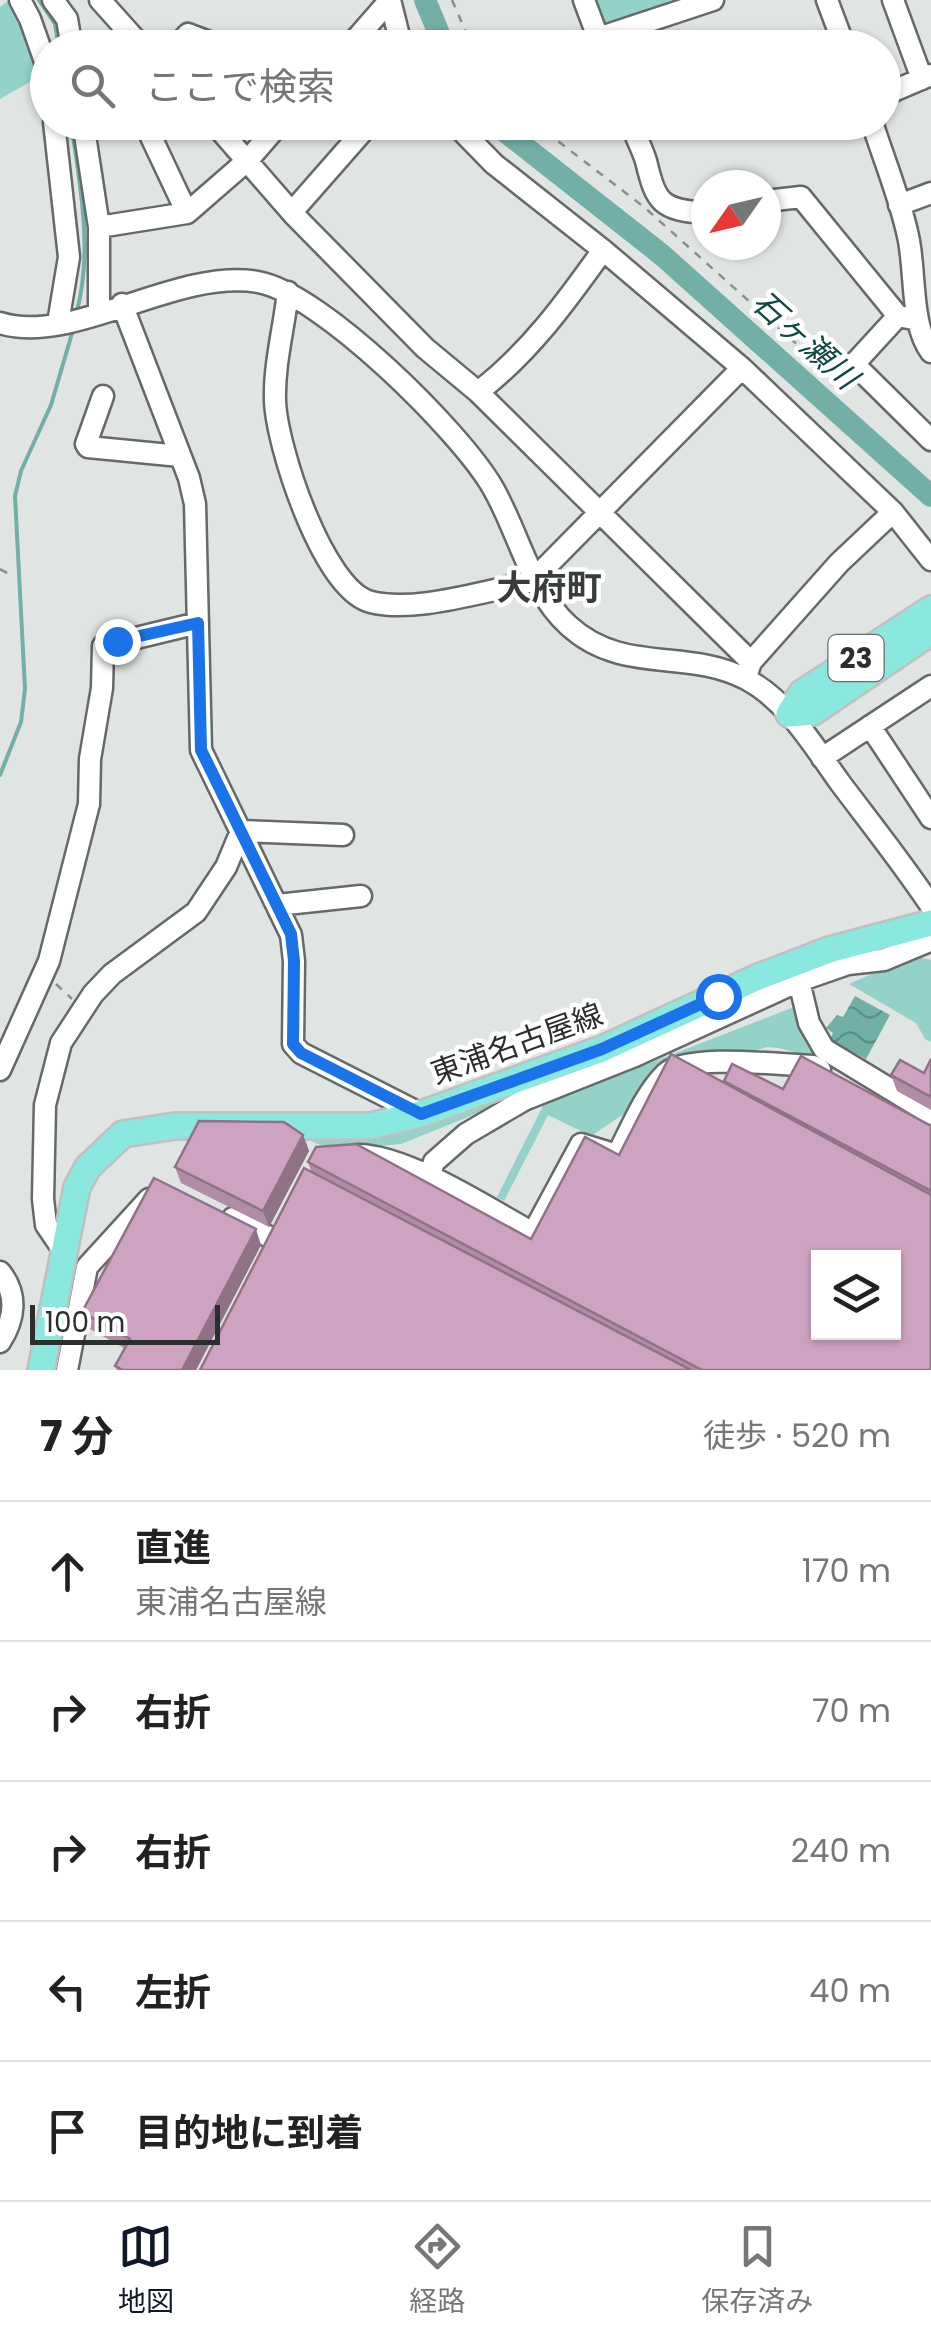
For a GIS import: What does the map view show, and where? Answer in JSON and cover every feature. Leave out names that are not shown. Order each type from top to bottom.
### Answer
[{"type":"main road","name":"23","points":[[789,714],[802,694],[931,609]]},
{"type":"main road","name":"23","points":[[789,714],[813,712],[931,632]]},
{"type":"main road","name":"東浦名古屋線","points":[[41,1370],[63,1250],[82,1177],[123,1134],[175,1126],[370,1126],[421,1114],[602,1049],[756,978],[829,950],[931,923]]},
{"type":"street","points":[[20,0],[34,30]]},
{"type":"street","points":[[54,0],[67,19],[69,30]]},
{"type":"street","points":[[100,0],[127,30]]},
{"type":"street","points":[[364,30],[390,0],[398,30]]},
{"type":"street","points":[[584,0],[595,30]]},
{"type":"street","points":[[634,30],[713,0]]},
{"type":"street","points":[[827,0],[838,30]]},
{"type":"street","points":[[892,0],[927,77],[901,88]]},
{"type":"street","points":[[56,140],[76,319]]},
{"type":"street","points":[[76,319],[99,227],[86,140]]},
{"type":"street","points":[[153,140],[187,213]]},
{"type":"street","points":[[230,140],[292,212],[426,348],[478,392],[602,514],[780,702],[931,906]]},
{"type":"street","points":[[99,227],[187,213],[265,140]]},
{"type":"street","points":[[292,212],[355,140]]},
{"type":"street","points":[[471,140],[494,164],[742,368],[894,512],[931,560]]},
{"type":"street","points":[[638,140],[650,184],[662,202],[691,212]]},
{"type":"street","points":[[878,140],[923,280],[908,318],[854,364],[931,440]]},
{"type":"street","points":[[899,205],[931,192]]},
{"type":"street","points":[[781,198],[801,196],[908,318],[931,352]]},
{"type":"street","points":[[478,392],[513,365],[603,250]]},
{"type":"street","points":[[0,322],[16,328],[76,319],[194,286],[222,283],[257,282],[288,292],[322,314],[406,387],[463,446],[496,492],[535,578],[566,624],[605,651],[748,670]]},
{"type":"street","points":[[288,292],[275,400],[281,450],[325,553],[348,588],[362,599],[398,604],[523,584],[535,578],[742,368]]},
{"type":"street","points":[[122,304],[190,478],[201,750],[291,934],[293,1044],[301,1053],[421,1114]]},
{"type":"street","points":[[103,396],[88,447],[180,456]]},
{"type":"street","points":[[748,670],[838,563],[894,512]]},
{"type":"street","points":[[0,1070],[49,961],[89,804],[103,646],[198,623]]},
{"type":"street","points":[[822,758],[931,686]]},
{"type":"street","points":[[870,726],[931,818]]},
{"type":"street","points":[[63,1250],[46,1224],[42,1199],[45,1105],[55,1056],[82,1009],[112,974],[190,919],[226,867],[241,831],[343,835]]},
{"type":"street","points":[[277,905],[361,896]]},
{"type":"street","points":[[429,1178],[434,1162],[445,1151],[502,1110],[635,1056],[799,981],[848,964],[884,960],[928,942],[931,936]]},
{"type":"street","points":[[799,981],[809,1023],[824,1049],[890,1092],[925,1121]]},
{"type":"street","points":[[334,1157],[378,1156],[533,1233],[581,1144],[617,1155],[652,1091],[668,1071],[688,1063],[812,1066],[925,1121]]},
{"type":"street","points":[[67,1370],[88,1266],[164,1183]]},
{"type":"street","points":[[212,1208],[275,1240]]},
{"type":"street","points":[[0,1272],[8,1282],[14,1312],[0,1342]]},
{"type":"path","points":[[452,0],[464,30]]},
{"type":"path","points":[[557,140],[644,207],[829,373],[846,363],[854,364]]},
{"type":"path","points":[[0,570],[11,575]]},
{"type":"path","points":[[42,976],[57,984],[82,1009]]},
{"type":"shaded area","points":[[9,0],[23,20],[30,40],[30,82],[0,99],[0,7]]},
{"type":"shaded area","points":[[593,0],[671,0],[603,28]]},
{"type":"shaded area","points":[[895,945],[401,1144],[335,1147],[311,1141],[302,1134],[367,1132],[787,973]]},
{"type":"shaded area","points":[[913,956],[931,960],[931,1042],[916,1023],[849,984]]},
{"type":"shaded area","points":[[802,1004],[864,1084],[807,1056],[779,1048],[767,1047],[736,1057],[675,1059],[645,1079],[625,1113],[591,1136],[548,1115],[504,1201],[497,1197],[544,1104]]},
{"type":"water","points":[[855,996],[890,1015],[866,1059],[830,1040],[833,1033],[826,1028],[837,1015],[843,1017]]},
{"type":"building","points":[[671,1054],[931,1195],[931,1370],[702,1370],[308,1162],[316,1147],[356,1144],[531,1239],[585,1137],[619,1155]]},
{"type":"building","points":[[801,1056],[931,1126],[931,1191],[724,1081],[732,1064],[783,1089]]},
{"type":"building","points":[[931,1059],[931,1097],[891,1075],[900,1060],[924,1073]]},
{"type":"building","points":[[199,1121],[284,1122],[303,1135],[263,1211],[175,1167]]},
{"type":"building","points":[[304,1168],[691,1370],[200,1370]]},
{"type":"building","points":[[154,1178],[256,1229],[182,1370],[123,1370],[115,1366],[130,1339],[82,1312]]},
{"type":"waterway","points":[[39,0],[56,30]]},
{"type":"waterway","name":"石ヶ瀬川","points":[[425,0],[438,30]]},
{"type":"waterway","points":[[74,140],[85,241],[77,311]]},
{"type":"waterway","name":"石ヶ瀬川","points":[[516,140],[662,255],[931,496]]},
{"type":"waterway","points":[[0,775],[21,722],[25,689],[15,496],[21,471],[51,405],[73,330]]},
{"type":"district","name":"大府町","points":[[549,588]]},
{"type":"route","points":[[117,641],[198,623],[201,750],[291,934],[293,1044],[301,1053],[421,1114],[602,1049],[718,996]]}]
